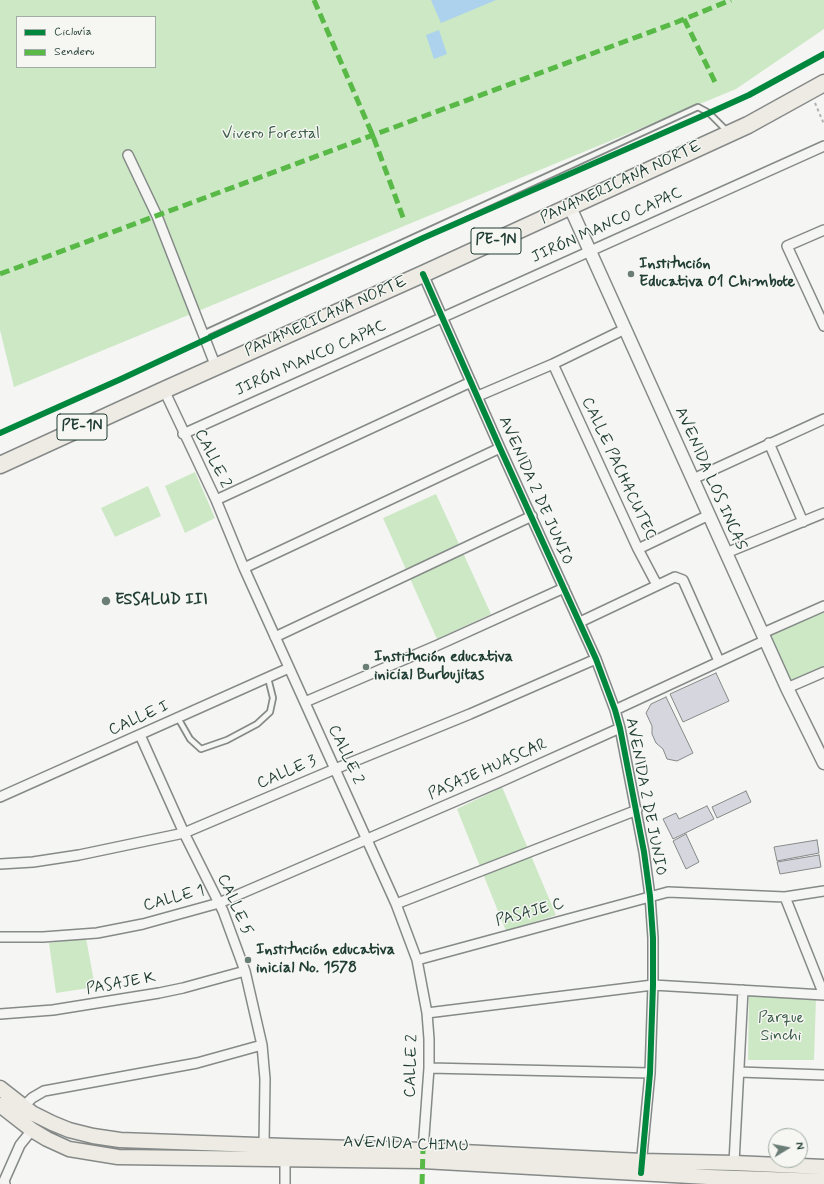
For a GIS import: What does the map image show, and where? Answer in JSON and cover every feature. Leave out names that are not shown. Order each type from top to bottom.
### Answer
[{"type":"highway","name":"PANAMERICANA NORTE","points":[[0,465],[748,125],[824,84]]},
{"type":"main road","name":"AVENIDA CHIMU","points":[[0,1088],[32,1130],[47,1139],[70,1149],[118,1157],[423,1150],[641,1171],[708,1180],[824,1181]]},
{"type":"main road","name":"AVENIDA CHIMU","points":[[0,1105],[19,1112],[32,1113],[69,1130],[93,1136],[120,1140],[264,1145],[285,1153],[423,1162],[641,1171],[734,1163],[824,1168]]},
{"type":"street","name":"JIRÓN MANCO CAPAC","points":[[183,434],[589,250],[824,146]]},
{"type":"street","points":[[128,155],[157,216],[216,367]]},
{"type":"street","name":"AVENIDA LOS INCAS","points":[[570,207],[726,553],[824,762]]},
{"type":"street","points":[[824,230],[786,246],[824,326]]},
{"type":"street","name":"AVENIDA 2 DE JUNIO","points":[[423,274],[500,448],[580,622],[596,659],[620,728],[637,810],[650,896],[653,938],[650,1073],[641,1171]]},
{"type":"street","points":[[478,396],[553,364],[625,329]]},
{"type":"street","name":"CALLE PACHACUTEC","points":[[553,364],[638,549],[657,585]]},
{"type":"street","points":[[216,500],[471,382]]},
{"type":"street","name":"CALLE 2","points":[[164,390],[183,434],[216,500],[244,568],[396,904],[418,960],[427,1013],[429,1039],[429,1068],[423,1150]]},
{"type":"street","points":[[693,479],[824,419]]},
{"type":"street","points":[[769,443],[803,522]]},
{"type":"street","points":[[244,568],[500,448]]},
{"type":"street","points":[[726,553],[824,513]]},
{"type":"street","points":[[638,549],[709,515]]},
{"type":"street","points":[[275,637],[532,516]]},
{"type":"street","points":[[580,622],[675,577],[683,580],[719,661]]},
{"type":"street","points":[[304,702],[438,646],[564,588]]},
{"type":"street","points":[[615,710],[719,661],[764,636],[824,606]]},
{"type":"street","name":"CALLE 3","points":[[0,864],[33,862],[79,855],[184,833],[470,714],[596,659]]},
{"type":"street","name":"CALLE I","points":[[0,797],[289,668]]},
{"type":"street","points":[[788,688],[824,672]]},
{"type":"street","name":"PASAJE HUASCAR","points":[[367,839],[620,728]]},
{"type":"street","name":"CALLE 5","points":[[140,735],[184,833],[219,903],[245,971],[262,1045],[266,1112],[264,1145]]},
{"type":"street","points":[[396,904],[637,810]]},
{"type":"street","name":"CALLE 1","points":[[0,937],[43,937],[97,933],[144,924],[219,903],[367,839]]},
{"type":"street","name":"PASAJE C","points":[[418,960],[668,892],[785,897],[824,891]]},
{"type":"street","points":[[427,1013],[653,985],[824,995],[785,897]]},
{"type":"street","name":"PASAJE K","points":[[0,1014],[53,1010],[158,993],[245,971]]},
{"type":"street","points":[[734,1163],[743,990]]},
{"type":"street","points":[[19,1112],[32,1098],[44,1091],[198,1063],[262,1045]]},
{"type":"street","points":[[429,1068],[650,1073]]},
{"type":"street","points":[[739,1072],[824,1075]]},
{"type":"street","points":[[3,1181],[20,1145],[32,1130]]},
{"type":"street","points":[[284,1184],[285,1153]]},
{"type":"lane","points":[[203,334],[698,107],[709,114],[730,133]]},
{"type":"lane","points":[[178,718],[190,738],[201,749],[227,740],[257,724],[270,712],[273,698],[268,678]]},
{"type":"path","points":[[810,92],[824,124]]},
{"type":"green space","name":"Vivero Forestal","points":[[0,0],[824,0],[824,29],[736,89],[14,387],[0,330]]},
{"type":"green space","points":[[195,472],[215,518],[185,533],[165,486]]},
{"type":"green space","points":[[148,486],[161,516],[115,537],[101,508]]},
{"type":"green space","points":[[436,494],[491,614],[437,639],[383,518]]},
{"type":"green space","points":[[824,606],[824,672],[787,688],[763,633]]},
{"type":"green space","points":[[502,787],[556,915],[506,931],[457,809]]},
{"type":"green space","points":[[86,938],[95,987],[56,993],[49,943]]},
{"type":"green space","name":"Parque Sinchi","points":[[749,994],[816,997],[814,1060],[748,1060]]},
{"type":"water","points":[[431,0],[496,0],[441,23]]},
{"type":"water","points":[[439,30],[447,54],[434,59],[426,35]]},
{"type":"building","points":[[716,673],[729,701],[683,722],[670,694]]},
{"type":"building","points":[[666,697],[693,753],[677,761],[667,759],[663,749],[656,743],[652,734],[652,726],[646,713],[651,704]]},
{"type":"building","points":[[746,791],[751,802],[717,818],[712,807]]},
{"type":"building","points":[[707,806],[714,819],[673,839],[663,819],[676,813],[679,819]]},
{"type":"building","points":[[686,834],[699,862],[686,869],[673,841]]},
{"type":"building","points":[[817,840],[819,853],[777,861],[774,847]]},
{"type":"building","points":[[819,855],[821,867],[780,874],[777,862]]},
{"type":"marked path","points":[[314,0],[373,136],[404,220]]},
{"type":"marked path","points":[[0,274],[677,22],[731,0]]},
{"type":"marked path","points":[[684,19],[716,84]]},
{"type":"marked path","points":[[422,1184],[423,1150]]},
{"type":"cycle path","points":[[0,433],[121,379],[423,238],[749,95],[824,54]]},
{"type":"cycle path","points":[[423,274],[596,659],[620,728],[644,852],[650,896],[653,938],[650,1073],[641,1173]]},
{"type":"place","name":"Institución Educativa 01 Chimbote","points":[[631,274]]},
{"type":"place","name":"ESSALUD III","points":[[106,601]]},
{"type":"place","name":"Institución educativa inicial Burbujitas","points":[[366,667]]},
{"type":"place","name":"Institución educativa inicial No. 1578","points":[[248,960]]}]
